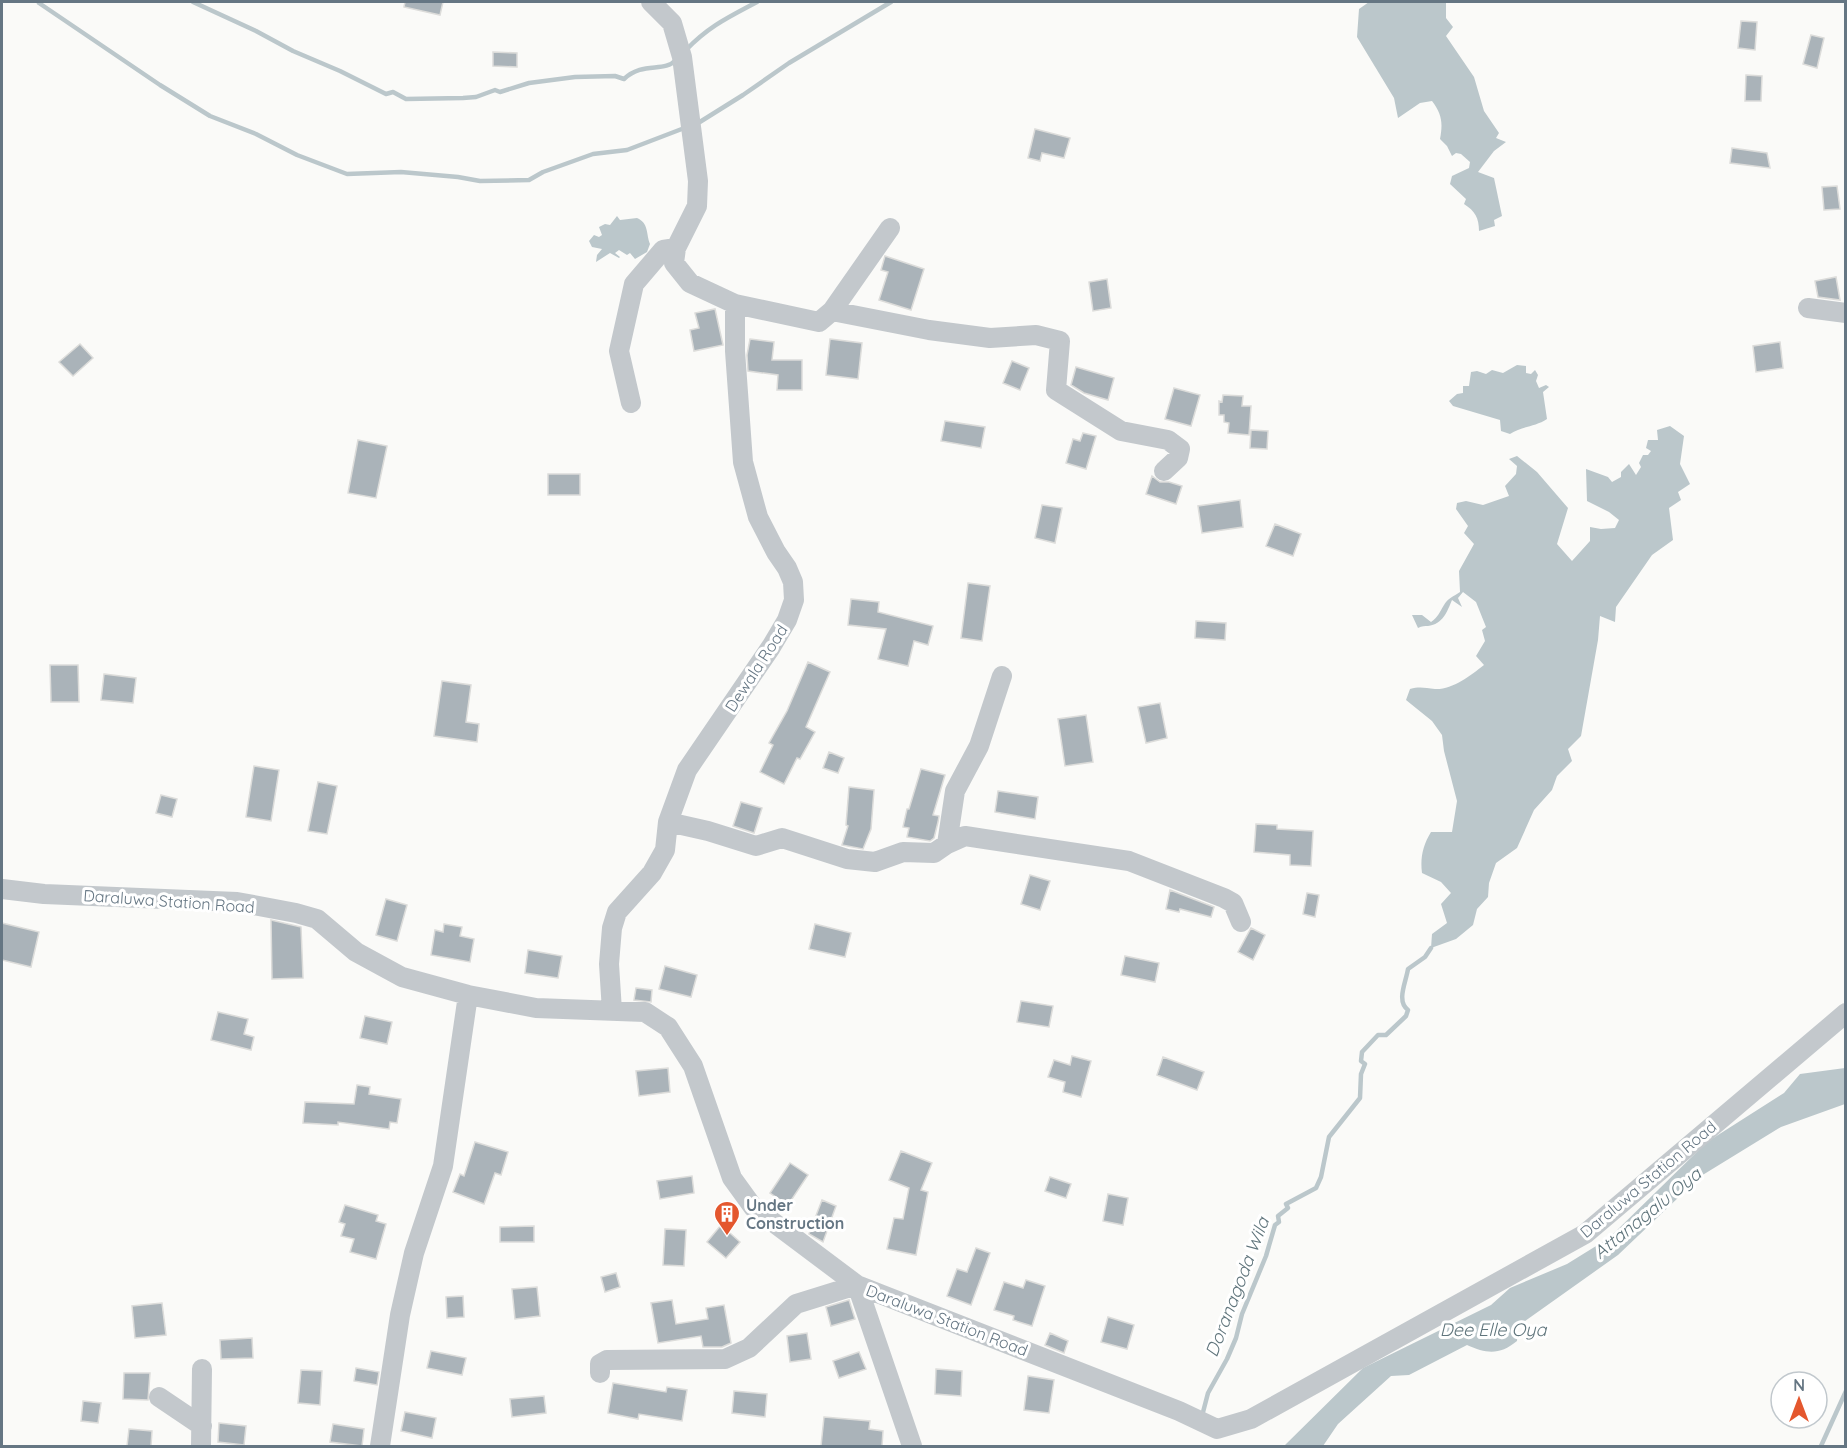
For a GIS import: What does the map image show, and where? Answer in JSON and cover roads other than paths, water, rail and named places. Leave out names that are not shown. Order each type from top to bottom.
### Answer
[{"type":"street","points":[[651,2],[672,23],[682,57],[698,181],[697,206],[676,248],[674,262],[690,283],[735,304],[819,322],[832,311],[890,228]]},
{"type":"street","points":[[631,402],[619,351],[634,284],[663,250],[676,248]]},
{"type":"street","name":"Dewala Road","points":[[612,1011],[609,964],[617,912],[652,873],[661,858],[665,850],[668,822],[687,771],[771,647],[787,620],[794,600],[793,582],[761,525],[743,462],[735,351],[735,304]]},
{"type":"street","points":[[1808,308],[1845,313]]},
{"type":"street","points":[[832,311],[929,330],[990,338],[1036,335],[1060,341],[1056,390],[1121,431],[1168,440],[1180,449],[1178,458],[1164,471]]},
{"type":"street","points":[[947,844],[955,791],[979,746],[1002,676]]},
{"type":"street","points":[[668,822],[708,831],[756,846],[782,838],[847,859],[875,862],[903,852],[934,853],[965,836],[1130,861],[1224,898],[1233,903],[1241,922]]},
{"type":"street","name":"Daraluwa Station Road","points":[[2,889],[44,894],[237,902],[296,913],[317,919],[356,951],[402,977],[468,995],[536,1008],[645,1012],[668,1027],[693,1066],[732,1178],[753,1207],[857,1285],[1179,1412],[1216,1429],[1251,1419],[1585,1234],[1845,1013]]},
{"type":"street","points":[[380,1446],[400,1316],[414,1253],[443,1166],[468,995]]},
{"type":"street","points":[[600,1373],[600,1364],[607,1360],[726,1359],[749,1348],[796,1304],[857,1285],[912,1446]]},
{"type":"street","points":[[201,1446],[202,1369]]},
{"type":"street","points":[[159,1397],[202,1426]]},
{"type":"water","points":[[1369,2],[1446,2],[1446,18],[1453,27],[1446,36],[1474,77],[1484,111],[1499,133],[1496,138],[1506,142],[1494,151],[1478,172],[1494,178],[1502,216],[1494,220],[1495,226],[1479,231],[1476,215],[1464,204],[1466,199],[1450,184],[1452,176],[1469,168],[1470,162],[1461,154],[1456,153],[1452,156],[1440,139],[1441,119],[1432,101],[1420,103],[1398,118],[1394,98],[1357,37],[1359,9]]},
{"type":"water","points":[[617,216],[620,220],[637,218],[644,223],[650,244],[647,252],[635,259],[630,253],[627,255],[619,250],[615,253],[619,258],[610,253],[596,262],[597,255],[602,249],[592,247],[589,241],[594,235],[599,237],[602,235],[599,227],[605,224],[610,225]]},
{"type":"water","points":[[1517,365],[1526,366],[1526,373],[1531,374],[1535,370],[1538,375],[1536,381],[1539,388],[1546,385],[1549,387],[1543,392],[1547,419],[1542,422],[1510,434],[1501,431],[1500,420],[1453,406],[1449,401],[1457,394],[1463,393],[1463,386],[1469,386],[1471,372],[1486,374],[1492,370],[1503,373]]},
{"type":"water","points":[[1670,426],[1684,436],[1680,464],[1690,484],[1678,492],[1681,500],[1669,508],[1673,540],[1652,555],[1616,607],[1615,622],[1600,616],[1581,736],[1568,749],[1572,761],[1557,776],[1552,790],[1534,810],[1517,848],[1496,863],[1489,883],[1488,897],[1477,909],[1473,925],[1456,939],[1431,948],[1432,934],[1447,923],[1441,904],[1451,893],[1441,882],[1422,873],[1421,862],[1431,832],[1452,832],[1457,801],[1442,735],[1432,721],[1406,700],[1410,689],[1448,687],[1467,678],[1484,665],[1476,656],[1485,641],[1482,630],[1486,627],[1476,602],[1463,592],[1458,598],[1462,607],[1452,600],[1444,617],[1433,625],[1418,628],[1412,615],[1422,615],[1431,622],[1447,601],[1460,592],[1459,571],[1474,544],[1464,533],[1468,526],[1456,509],[1457,503],[1466,501],[1483,505],[1509,496],[1505,486],[1516,474],[1517,466],[1509,459],[1517,456],[1537,472],[1568,508],[1557,544],[1572,561],[1590,541],[1590,527],[1615,528],[1619,520],[1587,501],[1586,469],[1608,477],[1612,482],[1621,477],[1621,472],[1629,464],[1636,475],[1641,467],[1639,463],[1643,455],[1648,455],[1651,451],[1646,448],[1648,440],[1658,440],[1657,430]]},
{"type":"water","name":"Dee Elle Oya","points":[[1845,1068],[1845,1104],[1781,1127],[1701,1176],[1618,1255],[1518,1326],[1517,1341],[1511,1346],[1493,1352],[1467,1345],[1409,1375],[1391,1376],[1338,1424],[1323,1446],[1284,1446],[1363,1368],[1491,1305],[1510,1288],[1567,1264],[1609,1238],[1707,1142],[1784,1093],[1800,1074]]},
{"type":"waterway","points":[[193,2],[386,94],[393,92],[406,99],[476,97],[495,90],[500,92],[529,83],[575,77],[615,76],[624,79],[638,70],[665,66],[676,60]]},
{"type":"waterway","points":[[686,50],[711,28],[757,2]]},
{"type":"waterway","points":[[695,125],[789,63],[891,2]]},
{"type":"waterway","points":[[39,3],[210,116],[256,134],[297,155],[347,174],[401,172],[480,181],[529,180],[543,172],[593,154],[627,150],[687,127]]},
{"type":"waterway","name":"Doranagoda Wila","points":[[1202,1416],[1208,1393],[1236,1338],[1242,1314],[1266,1256],[1275,1225],[1279,1222],[1278,1216],[1288,1208],[1286,1204],[1316,1188],[1321,1177],[1329,1137],[1360,1098],[1361,1074],[1365,1064],[1361,1061],[1362,1052],[1378,1035],[1386,1035],[1406,1016],[1408,1010],[1404,1006],[1402,996],[1408,969],[1425,957],[1431,948]]},
{"type":"waterway","points":[[1821,1446],[1846,1391]]},
{"type":"place","name":"Under Construction","points":[[727,1237]]},
{"type":"water label","name":"Attanagalu Oya","points":[[1647,1213]]}]
